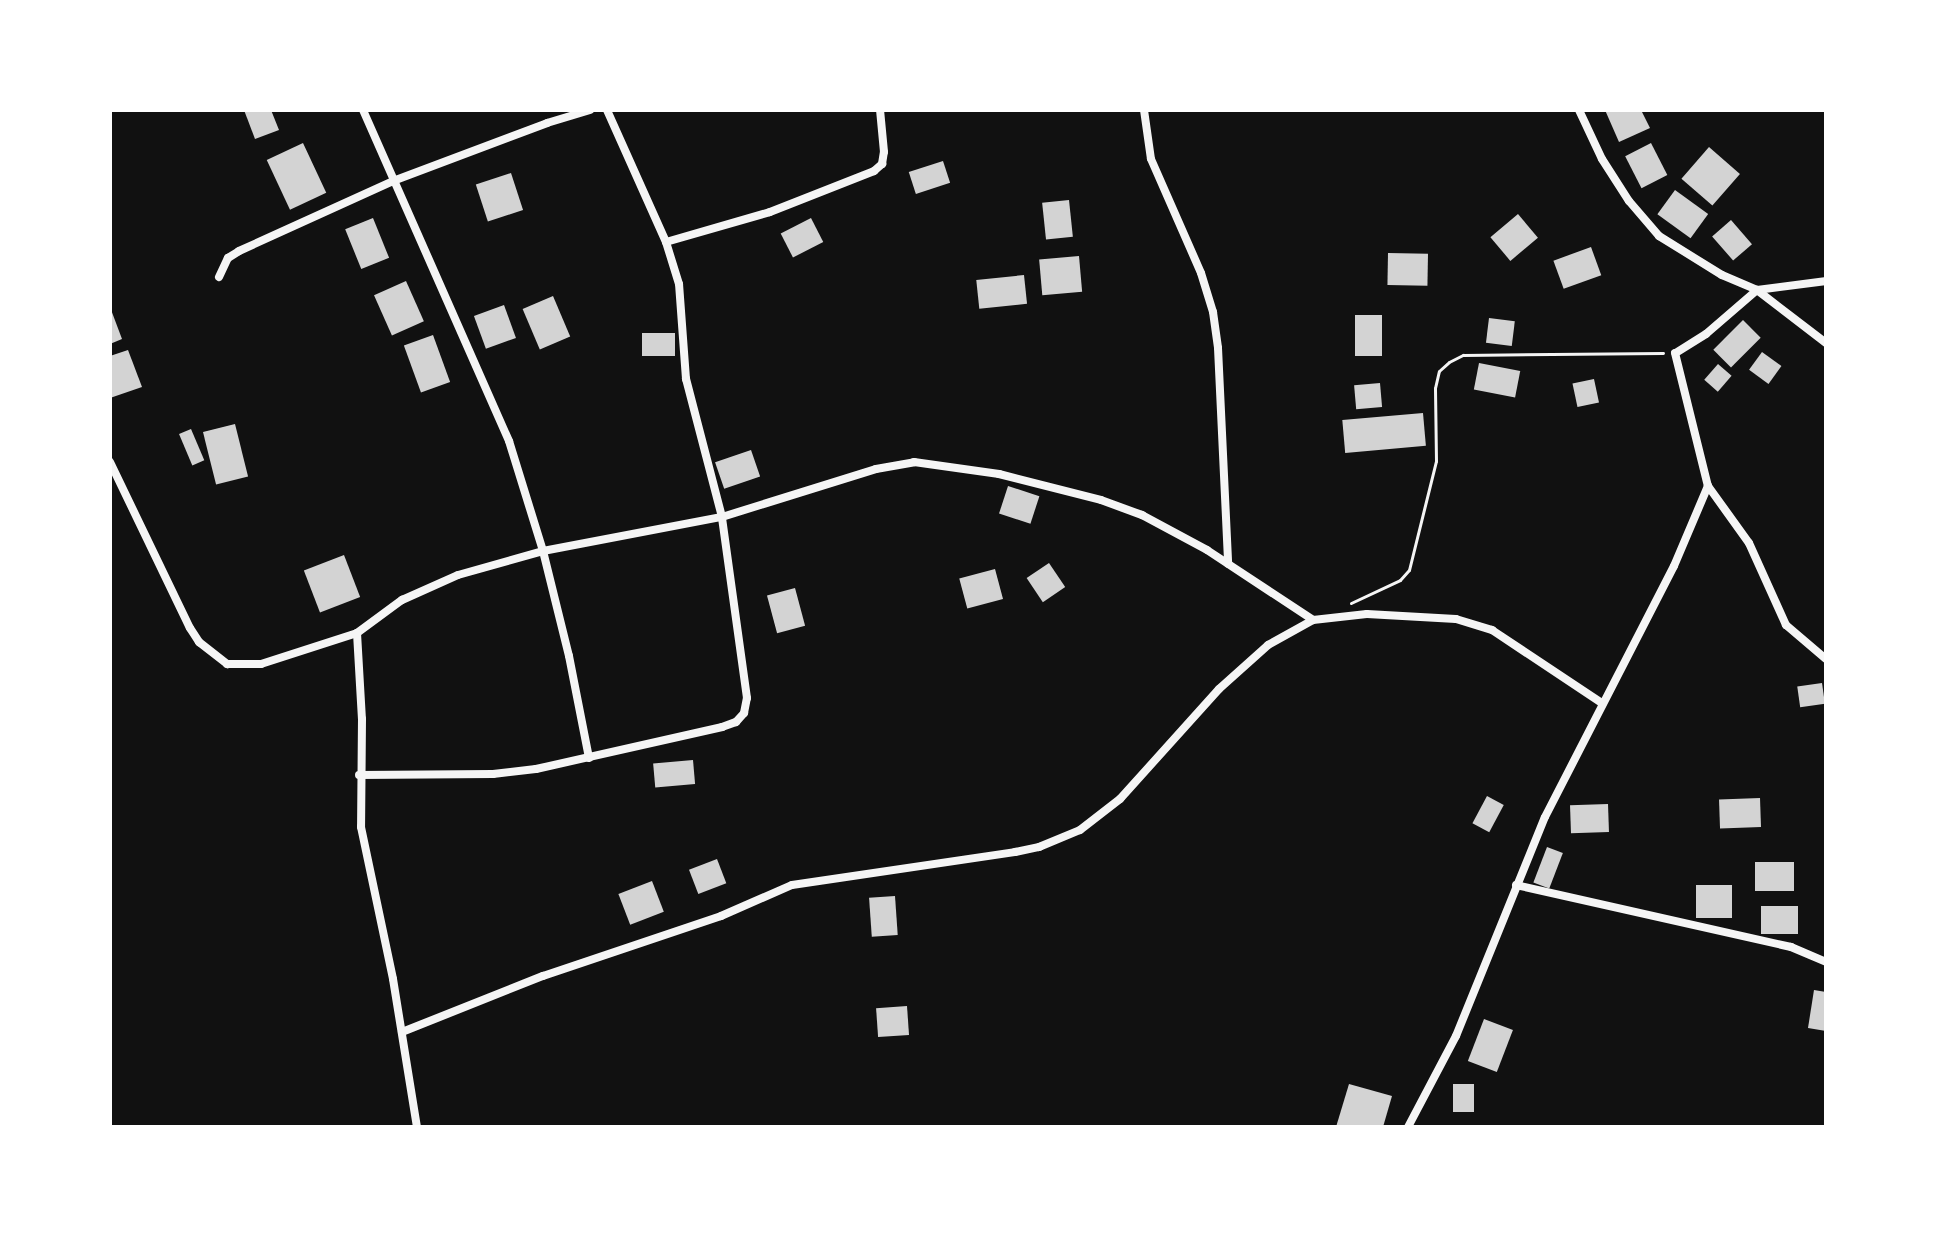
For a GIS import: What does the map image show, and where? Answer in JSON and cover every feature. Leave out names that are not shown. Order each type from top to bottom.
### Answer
[{"type":"street","points":[[363,110],[509,441],[543,551],[569,656],[589,758]]},
{"type":"street","points":[[219,277],[228,258],[239,251],[393,181],[590,110]]},
{"type":"street","points":[[359,775],[515,773],[722,727],[736,722],[744,713],[747,698],[722,517],[689,392],[683,304],[666,242],[607,110]]},
{"type":"street","points":[[666,242],[770,212],[874,171],[882,164],[884,152],[880,110]]},
{"type":"street","points":[[1144,110],[1151,159],[1201,273],[1213,312],[1218,348],[1228,564]]},
{"type":"street","points":[[1579,110],[1609,170],[1629,201],[1659,236],[1693,260],[1757,290],[1826,343]]},
{"type":"street","points":[[1826,281],[1757,290],[1706,334],[1675,353],[1708,486],[1749,543],[1786,625],[1826,659]]},
{"type":"street","points":[[110,462],[190,628],[213,656],[227,664],[261,664],[357,633],[377,615],[426,588],[458,575],[543,551],[722,517],[876,469],[914,462],[947,465],[1101,500],[1142,515],[1228,564],[1313,620]]},
{"type":"street","points":[[1408,1127],[1456,1036],[1516,885],[1602,703],[1674,566],[1708,486]]},
{"type":"street","points":[[402,1032],[586,960],[721,916],[792,885],[1015,852],[1039,847],[1080,830],[1120,799],[1176,733],[1219,689],[1268,645],[1313,620],[1367,614],[1456,619],[1492,630],[1602,703]]},
{"type":"street","points":[[357,633],[362,719],[359,775],[367,863],[402,1032],[417,1127]]},
{"type":"street","points":[[1516,885],[1791,947],[1826,962]]},
{"type":"path","points":[[1348,604],[1400,580],[1409,570],[1436,461],[1435,388],[1439,371],[1449,362],[1463,355],[1675,353]]},
{"type":"building","points":[[244,110],[271,110],[279,130],[255,139]]},
{"type":"building","points":[[1605,110],[1641,110],[1650,128],[1619,142]]},
{"type":"building","points":[[303,143],[326,193],[290,210],[267,160]]},
{"type":"building","points":[[1651,143],[1667,175],[1642,188],[1625,156]]},
{"type":"building","points":[[1709,147],[1740,174],[1712,206],[1681,179]]},
{"type":"building","points":[[943,161],[950,183],[916,194],[909,172]]},
{"type":"building","points":[[511,173],[523,210],[488,222],[476,184]]},
{"type":"building","points":[[1675,190],[1708,214],[1691,238],[1657,214]]},
{"type":"building","points":[[1069,200],[1073,237],[1046,240],[1042,203]]},
{"type":"building","points":[[1518,214],[1538,238],[1510,261],[1490,237]]},
{"type":"building","points":[[373,218],[389,258],[361,269],[345,229]]},
{"type":"building","points":[[811,218],[823,242],[793,257],[781,233]]},
{"type":"building","points":[[1731,220],[1752,244],[1733,261],[1712,236]]},
{"type":"building","points":[[1591,247],[1601,275],[1564,289],[1553,261]]},
{"type":"building","points":[[1388,253],[1428,254],[1427,286],[1387,285]]},
{"type":"building","points":[[1079,256],[1082,292],[1042,295],[1039,259]]},
{"type":"building","points":[[1024,275],[1027,304],[979,309],[976,280]]},
{"type":"building","points":[[406,281],[424,321],[392,335],[374,295]]},
{"type":"building","points":[[553,296],[570,337],[540,349],[523,309]]},
{"type":"building","points":[[504,305],[516,338],[486,349],[474,316]]},
{"type":"building","points":[[110,307],[122,339],[110,344]]},
{"type":"building","points":[[1355,315],[1382,315],[1382,356],[1355,356]]},
{"type":"building","points":[[1489,318],[1515,321],[1512,346],[1486,343]]},
{"type":"building","points":[[1743,320],[1761,338],[1731,367],[1713,350]]},
{"type":"building","points":[[642,333],[675,333],[675,356],[642,356]]},
{"type":"building","points":[[433,335],[450,382],[421,393],[404,346]]},
{"type":"building","points":[[128,350],[142,387],[110,398],[110,356]]},
{"type":"building","points":[[1762,352],[1781,366],[1768,384],[1749,370]]},
{"type":"building","points":[[1479,363],[1520,371],[1515,398],[1474,390]]},
{"type":"building","points":[[1718,364],[1732,376],[1718,392],[1704,380]]},
{"type":"building","points":[[1594,379],[1599,402],[1577,407],[1572,384]]},
{"type":"building","points":[[1380,383],[1382,407],[1356,409],[1354,385]]},
{"type":"building","points":[[1423,413],[1426,446],[1345,453],[1342,420]]},
{"type":"building","points":[[235,424],[248,476],[216,484],[203,432]]},
{"type":"building","points":[[191,429],[204,460],[192,465],[179,434]]},
{"type":"building","points":[[751,450],[760,476],[724,489],[715,462]]},
{"type":"building","points":[[1008,486],[1039,496],[1030,524],[999,514]]},
{"type":"building","points":[[344,555],[360,597],[320,612],[304,570]]},
{"type":"building","points":[[1049,563],[1065,587],[1043,602],[1027,578]]},
{"type":"building","points":[[995,569],[1003,599],[967,609],[959,579]]},
{"type":"building","points":[[795,588],[805,626],[777,633],[767,596]]},
{"type":"building","points":[[1822,683],[1825,704],[1800,707],[1797,686]]},
{"type":"building","points":[[693,760],[695,784],[655,787],[653,763]]},
{"type":"building","points":[[1487,796],[1504,805],[1489,832],[1472,823]]},
{"type":"building","points":[[1760,798],[1761,827],[1720,828],[1719,799]]},
{"type":"building","points":[[1608,804],[1609,832],[1571,833],[1570,805]]},
{"type":"building","points":[[1547,847],[1563,853],[1549,889],[1533,882]]},
{"type":"building","points":[[717,859],[726,883],[698,894],[689,870]]},
{"type":"building","points":[[1755,862],[1794,862],[1794,891],[1755,891]]},
{"type":"building","points":[[652,881],[664,912],[630,925],[618,894]]},
{"type":"building","points":[[1696,885],[1732,885],[1732,918],[1696,918]]},
{"type":"building","points":[[895,896],[898,935],[872,937],[869,898]]},
{"type":"building","points":[[1761,906],[1798,906],[1798,934],[1761,934]]},
{"type":"building","points":[[1814,990],[1826,992],[1826,1031],[1808,1028]]},
{"type":"building","points":[[907,1006],[909,1035],[878,1037],[876,1008]]},
{"type":"building","points":[[1484,1019],[1513,1030],[1497,1072],[1468,1061]]},
{"type":"building","points":[[1349,1084],[1392,1096],[1383,1127],[1336,1127]]},
{"type":"building","points":[[1453,1084],[1474,1084],[1474,1112],[1453,1112]]}]
